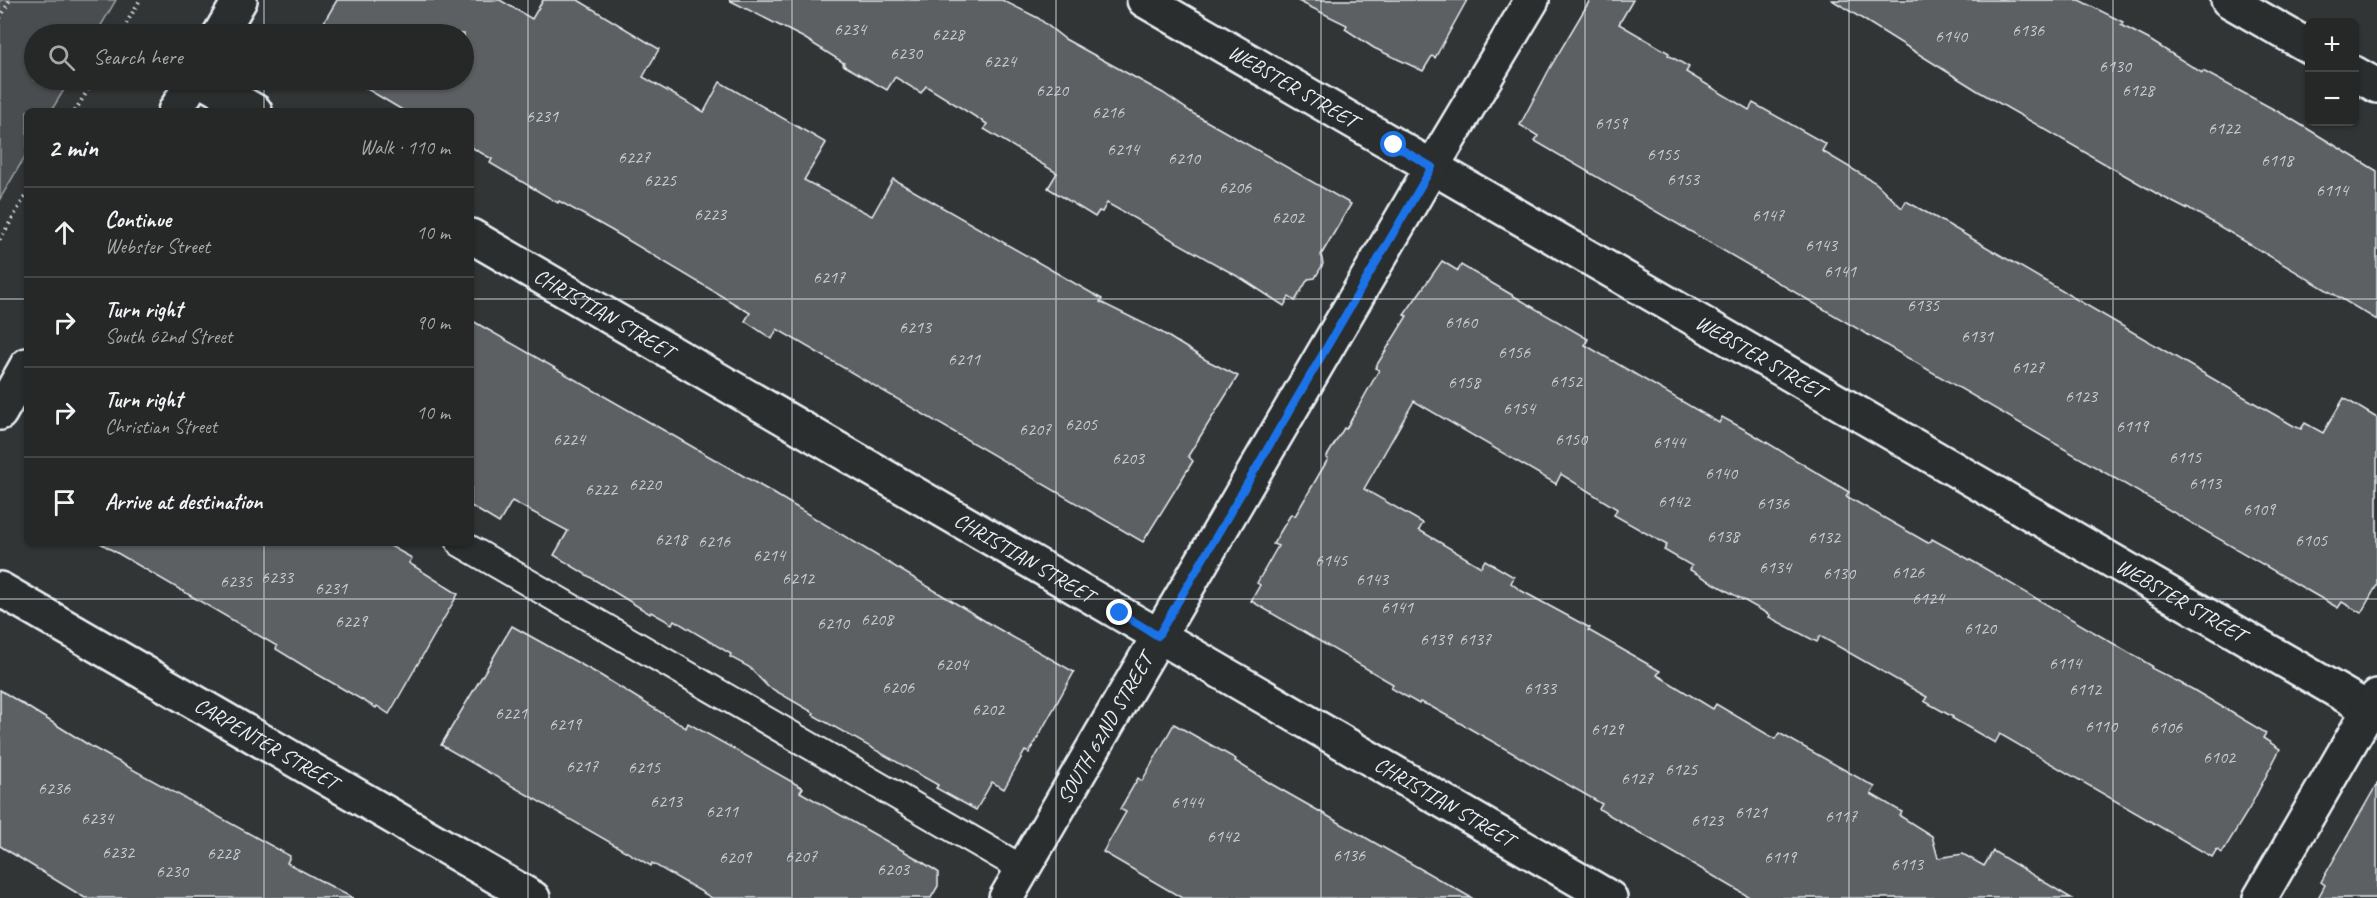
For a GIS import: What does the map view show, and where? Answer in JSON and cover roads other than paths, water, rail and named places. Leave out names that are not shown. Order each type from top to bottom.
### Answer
[{"type":"street","points":[[226,24],[240,0]]},
{"type":"street","name":"WEBSTER STREET","points":[[1144,0],[2374,706]]},
{"type":"street","name":"SOUTH 62ND STREET","points":[[1006,898],[1432,167],[1532,0]]},
{"type":"street","points":[[2228,0],[2305,44]]},
{"type":"street","points":[[2359,75],[2377,86]]},
{"type":"street","points":[[178,108],[188,90]]},
{"type":"street","points":[[218,90],[250,108]]},
{"type":"street","name":"CHRISTIAN STREET","points":[[474,238],[1610,898]]},
{"type":"street","points":[[0,413],[24,370]]},
{"type":"street","name":"CARPENTER STREET","points":[[0,589],[533,898]]},
{"type":"street","points":[[2260,898],[2374,706]]},
{"type":"lane","points":[[465,546],[1023,868]]}]
